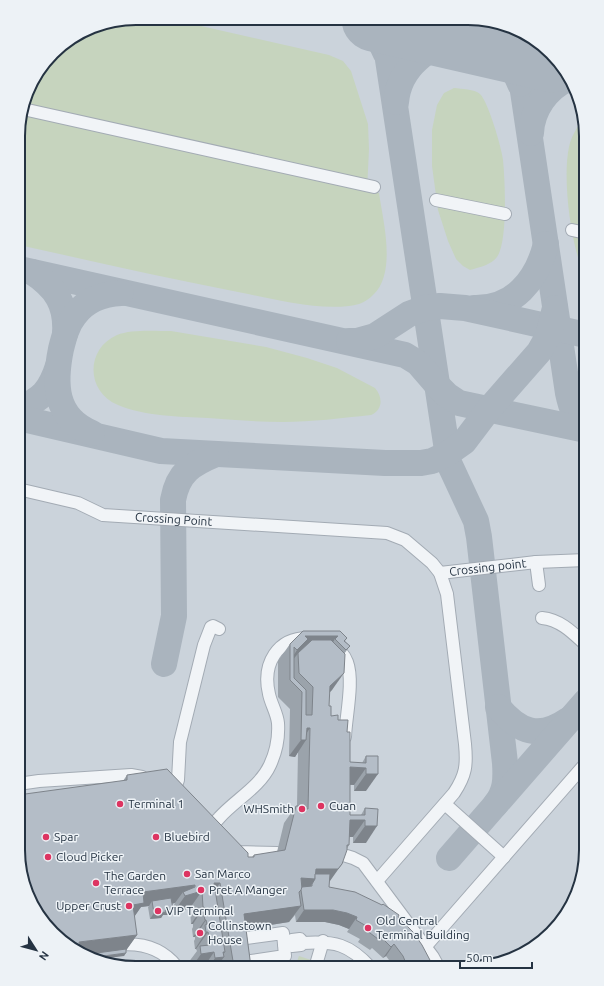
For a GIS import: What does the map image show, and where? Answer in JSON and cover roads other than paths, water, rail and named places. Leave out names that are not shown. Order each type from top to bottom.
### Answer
[{"type":"street","points":[[28,109],[374,187]]},
{"type":"street","points":[[436,200],[505,214]]},
{"type":"street","points":[[572,230],[579,232]]},
{"type":"street","name":"Crossing Point","points":[[25,491],[78,503],[103,515],[387,533],[405,540],[424,555],[440,573]]},
{"type":"street","name":"Crossing point","points":[[440,573],[536,562],[579,560]]},
{"type":"street","points":[[536,562],[539,585]]},
{"type":"street","points":[[377,881],[445,804],[461,783],[466,770],[466,758],[447,594],[440,573]]},
{"type":"street","points":[[542,618],[557,622],[579,639]]},
{"type":"street","points":[[25,783],[131,775],[144,778],[157,786],[174,802],[178,780],[180,742],[204,645],[211,627],[213,626],[219,629]]},
{"type":"street","points":[[216,838],[219,818],[262,777],[271,763],[277,744],[278,734],[276,712],[269,695],[268,667],[276,652],[285,643],[302,637],[320,639],[333,645],[344,656],[347,662],[349,680],[345,751]]},
{"type":"street","points":[[426,946],[579,771]]},
{"type":"street","points":[[445,804],[504,857]]},
{"type":"street","points":[[198,824],[238,852],[277,853]]},
{"type":"street","points":[[342,850],[363,863],[436,961]]},
{"type":"street","points":[[240,961],[239,939],[283,933],[285,956],[248,961]]},
{"type":"street","points":[[317,961],[323,941]]},
{"type":"street","points":[[284,944],[294,946],[301,945],[303,943],[323,941],[344,946],[354,952],[364,961]]},
{"type":"street","points":[[102,946],[131,944],[147,946],[161,952],[172,961]]},
{"type":"place","name":"Terminal 1","points":[[120,804]]},
{"type":"place","name":"Cuan","points":[[321,806]]},
{"type":"place","name":"WHSmith","points":[[302,809]]},
{"type":"place","name":"Spar","points":[[46,837]]},
{"type":"place","name":"Bluebird","points":[[156,837]]},
{"type":"place","name":"Cloud Picker","points":[[48,857]]},
{"type":"place","name":"San Marco","points":[[187,874]]},
{"type":"place","name":"The Garden Terrace","points":[[96,883]]},
{"type":"place","name":"Pret A Manger","points":[[201,890]]},
{"type":"place","name":"Upper Crust","points":[[129,906]]},
{"type":"place","name":"VIP Terminal","points":[[158,911]]},
{"type":"place","name":"Old Central Terminal Building","points":[[368,928]]},
{"type":"place","name":"Collinstown House","points":[[200,933]]}]
